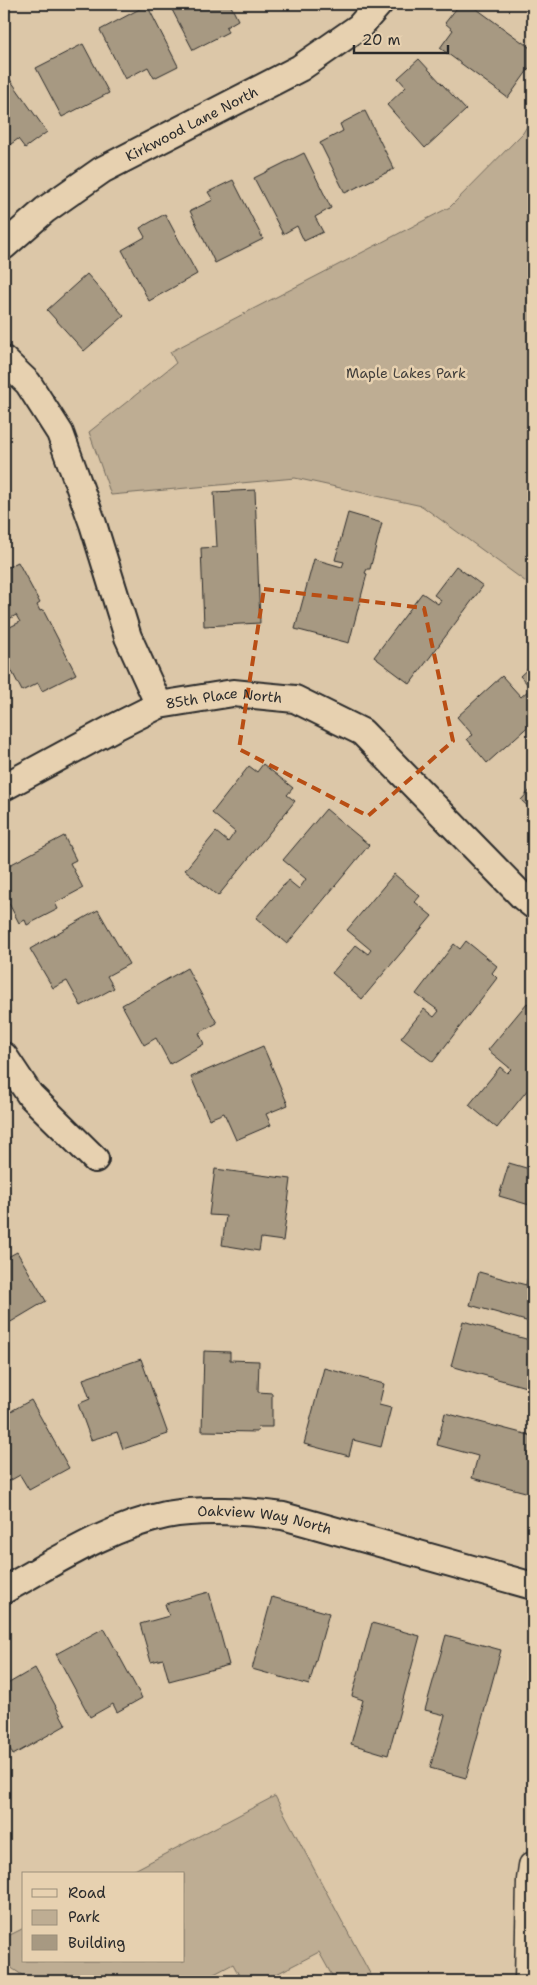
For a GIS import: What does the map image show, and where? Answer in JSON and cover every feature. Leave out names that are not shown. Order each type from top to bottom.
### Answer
[{"type":"street","name":"Kirkwood Lane North","points":[[4,246],[45,210],[102,170],[300,68],[359,26],[379,4]]},
{"type":"street","name":"85th Place North","points":[[4,360],[28,383],[60,433],[93,524],[128,636],[159,705],[233,692],[295,699],[362,732],[533,905]]},
{"type":"street","points":[[4,787],[114,727],[159,705]]},
{"type":"street","points":[[4,1056],[30,1095],[95,1159]]},
{"type":"street","name":"Oakview Way North","points":[[4,1590],[89,1544],[130,1526],[165,1516],[202,1511],[241,1511],[283,1516],[533,1586]]},
{"type":"street","points":[[529,1981],[531,1880],[533,1866]]},
{"type":"highlighted area","points":[[264,589],[424,608],[453,741],[368,816],[239,749]]},
{"type":"green space","name":"Maple Lakes Park","points":[[533,116],[533,587],[422,506],[295,478],[111,495],[89,432],[176,363],[170,352],[450,207],[523,133]]},
{"type":"green space","points":[[275,1796],[374,1981],[335,1981],[319,1952],[263,1981],[242,1981],[233,1964],[201,1981],[31,1981],[4,1963],[4,1938],[22,1929],[22,1962],[185,1962],[185,1872],[131,1872]]},
{"type":"building","points":[[169,4],[230,4],[238,20],[226,27],[228,32],[193,50]]},
{"type":"building","points":[[460,4],[470,4],[533,50],[533,63],[508,98],[440,48],[453,30],[445,23]]},
{"type":"building","points":[[147,5],[178,66],[154,78],[148,67],[125,79],[100,30]]},
{"type":"building","points":[[83,44],[109,93],[62,117],[36,68]]},
{"type":"building","points":[[419,59],[466,110],[425,148],[387,105],[406,87],[398,78]]},
{"type":"building","points":[[9,78],[47,132],[25,148],[18,139],[4,149],[4,82]]},
{"type":"building","points":[[365,111],[394,169],[345,193],[320,143],[343,131],[340,124]]},
{"type":"building","points":[[304,153],[331,208],[315,217],[323,232],[304,241],[297,226],[283,234],[254,178]]},
{"type":"building","points":[[233,180],[263,239],[215,263],[190,211],[213,200],[208,192]]},
{"type":"building","points":[[165,214],[197,274],[149,301],[122,250],[145,237],[140,228]]},
{"type":"building","points":[[87,274],[124,316],[84,351],[47,310]]},
{"type":"building","points":[[255,490],[260,623],[204,626],[201,548],[217,547],[214,492]]},
{"type":"building","points":[[348,513],[382,523],[370,569],[367,569],[365,573],[367,574],[349,643],[295,629],[314,559],[342,567],[344,562],[335,560]]},
{"type":"building","points":[[18,562],[40,603],[37,605],[40,611],[43,610],[76,674],[42,691],[38,683],[22,691],[4,656],[4,630],[20,622],[16,615],[4,622],[4,569]]},
{"type":"building","points":[[456,566],[483,586],[410,684],[374,657],[422,593],[438,604],[441,600],[434,595]]},
{"type":"building","points":[[533,664],[533,722],[487,763],[467,739],[473,735],[457,717],[502,676],[521,697],[531,688],[520,676]]},
{"type":"building","points":[[263,764],[293,788],[287,795],[295,801],[218,896],[185,870],[216,832],[228,842],[235,832],[212,813],[249,766],[257,772]]},
{"type":"building","points":[[533,787],[533,811],[521,800]]},
{"type":"building","points":[[326,809],[369,845],[287,944],[256,918],[288,880],[299,889],[306,879],[283,860]]},
{"type":"building","points":[[64,836],[76,860],[70,863],[83,888],[55,903],[58,909],[27,925],[25,920],[19,923],[4,894],[4,868]]},
{"type":"building","points":[[394,874],[420,896],[415,902],[432,916],[362,999],[332,973],[356,945],[368,954],[371,950],[347,930]]},
{"type":"building","points":[[98,910],[129,964],[107,976],[114,988],[81,1006],[67,981],[53,988],[30,949]]},
{"type":"building","points":[[466,941],[497,966],[492,973],[497,978],[433,1062],[401,1038],[424,1009],[434,1017],[439,1011],[416,994],[454,944],[460,949]]},
{"type":"building","points":[[187,968],[217,1023],[199,1033],[204,1044],[170,1064],[156,1038],[144,1045],[122,1005]]},
{"type":"building","points":[[527,1003],[533,1008],[533,1083],[497,1128],[469,1105],[500,1067],[507,1073],[511,1069],[488,1050]]},
{"type":"building","points":[[263,1046],[288,1105],[266,1114],[271,1125],[236,1140],[224,1113],[209,1119],[191,1077]]},
{"type":"building","points":[[509,1163],[533,1170],[533,1206],[499,1196]]},
{"type":"building","points":[[215,1169],[291,1179],[283,1241],[261,1238],[259,1251],[222,1245],[226,1216],[209,1215]]},
{"type":"building","points":[[17,1252],[46,1301],[4,1326],[4,1259]]},
{"type":"building","points":[[531,1264],[533,1265],[533,1323],[470,1305],[479,1272],[526,1285]]},
{"type":"building","points":[[463,1321],[533,1341],[533,1389],[451,1366]]},
{"type":"building","points":[[204,1351],[230,1352],[230,1360],[259,1361],[258,1392],[272,1393],[272,1427],[258,1427],[257,1432],[202,1431]]},
{"type":"building","points":[[141,1359],[168,1434],[123,1449],[117,1432],[91,1440],[78,1404],[90,1399],[83,1379]]},
{"type":"building","points":[[324,1368],[384,1384],[379,1405],[391,1408],[381,1447],[353,1440],[349,1456],[304,1444]]},
{"type":"building","points":[[31,1400],[69,1468],[29,1490],[20,1475],[4,1484],[4,1415]]},
{"type":"building","points":[[445,1413],[533,1436],[533,1494],[472,1478],[478,1456],[437,1445]]},
{"type":"building","points":[[209,1592],[229,1665],[169,1681],[163,1659],[151,1662],[140,1624],[169,1616],[165,1604]]},
{"type":"building","points":[[272,1597],[329,1613],[309,1685],[252,1669]]},
{"type":"building","points":[[372,1623],[420,1636],[388,1755],[351,1744],[363,1700],[352,1696]]},
{"type":"building","points":[[104,1628],[142,1698],[117,1712],[113,1704],[90,1717],[56,1654]]},
{"type":"building","points":[[446,1635],[501,1650],[466,1778],[430,1768],[445,1715],[425,1710]]},
{"type":"building","points":[[35,1668],[66,1725],[13,1755],[4,1737],[4,1686]]}]
